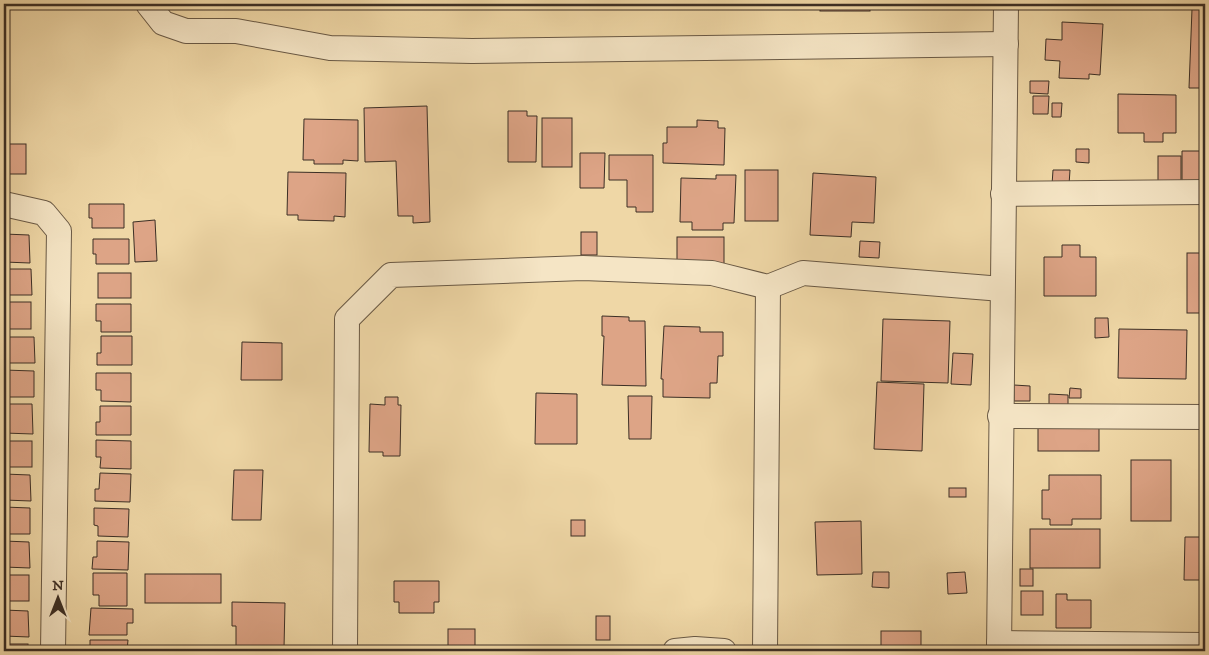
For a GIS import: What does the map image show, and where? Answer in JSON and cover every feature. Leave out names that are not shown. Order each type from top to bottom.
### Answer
[{"type":"street","points":[[148,4],[163,23],[186,31],[236,31],[330,48],[472,51],[1006,44]]},
{"type":"street","points":[[1006,4],[1000,416],[999,647],[1205,645]]},
{"type":"street","points":[[1003,194],[1205,192]]},
{"type":"street","points":[[4,204],[44,213],[59,231],[52,651]]},
{"type":"street","points":[[345,651],[347,319],[391,275],[583,268],[712,273],[768,287],[803,273],[1002,289]]},
{"type":"street","points":[[765,651],[768,287]]},
{"type":"street","points":[[1000,416],[1205,418]]},
{"type":"street","points":[[675,651],[695,649],[724,651]]},
{"type":"building","points":[[820,4],[870,4],[870,11],[820,11]]},
{"type":"building","points":[[1192,9],[1205,9],[1205,88],[1189,88]]},
{"type":"building","points":[[1062,22],[1103,24],[1100,75],[1089,74],[1089,79],[1059,78],[1060,61],[1045,60],[1046,39],[1062,40]]},
{"type":"building","points":[[1030,81],[1049,81],[1048,94],[1030,93]]},
{"type":"building","points":[[1118,94],[1176,95],[1176,133],[1163,133],[1163,142],[1144,142],[1144,133],[1118,133]]},
{"type":"building","points":[[1033,96],[1049,96],[1048,114],[1033,114]]},
{"type":"building","points":[[1052,103],[1062,103],[1061,117],[1052,117]]},
{"type":"building","points":[[427,106],[430,222],[413,223],[413,216],[398,216],[396,161],[365,162],[364,108]]},
{"type":"building","points":[[508,111],[527,111],[527,116],[537,116],[536,162],[508,162]]},
{"type":"building","points":[[542,118],[572,118],[572,167],[542,167]]},
{"type":"building","points":[[304,119],[358,120],[358,161],[343,160],[343,164],[314,164],[314,160],[303,160]]},
{"type":"building","points":[[697,120],[718,121],[718,128],[725,128],[724,165],[663,163],[663,143],[667,143],[667,127],[697,127]]},
{"type":"building","points":[[4,144],[26,144],[26,174],[4,174]]},
{"type":"building","points":[[1076,149],[1089,149],[1089,163],[1076,162]]},
{"type":"building","points":[[1182,151],[1205,151],[1205,187],[1182,186]]},
{"type":"building","points":[[580,153],[605,153],[604,188],[580,188]]},
{"type":"building","points":[[609,155],[653,155],[653,212],[636,212],[636,207],[627,207],[627,180],[609,180]]},
{"type":"building","points":[[1158,156],[1181,156],[1181,184],[1158,184]]},
{"type":"building","points":[[745,170],[778,170],[778,221],[745,221]]},
{"type":"building","points":[[1053,170],[1070,170],[1069,185],[1052,185]]},
{"type":"building","points":[[288,172],[346,173],[345,217],[334,216],[334,221],[298,220],[298,215],[287,215]]},
{"type":"building","points":[[813,173],[876,177],[874,223],[852,222],[851,237],[810,235]]},
{"type":"building","points":[[716,175],[736,175],[734,223],[723,223],[723,230],[692,230],[692,222],[680,222],[681,178],[716,179]]},
{"type":"building","points":[[89,204],[124,204],[124,228],[92,228],[92,218],[89,218]]},
{"type":"building","points":[[155,220],[157,261],[135,262],[133,222]]},
{"type":"building","points":[[581,232],[597,232],[597,255],[581,255]]},
{"type":"building","points":[[4,234],[29,235],[30,263],[4,262]]},
{"type":"building","points":[[677,237],[724,237],[724,265],[677,265]]},
{"type":"building","points":[[93,239],[129,239],[129,264],[96,264],[96,254],[93,254]]},
{"type":"building","points":[[860,241],[880,242],[879,258],[859,257]]},
{"type":"building","points":[[1062,245],[1080,245],[1080,257],[1096,257],[1096,296],[1044,296],[1044,257],[1062,257]]},
{"type":"building","points":[[1187,253],[1205,253],[1205,313],[1187,313]]},
{"type":"building","points":[[4,269],[31,269],[32,295],[4,295]]},
{"type":"building","points":[[98,273],[131,273],[131,298],[98,298]]},
{"type":"building","points":[[4,302],[31,302],[31,329],[4,329]]},
{"type":"building","points":[[96,304],[131,304],[131,332],[101,332],[101,321],[96,321]]},
{"type":"building","points":[[602,316],[629,317],[629,321],[645,321],[646,386],[602,385],[604,336],[602,336]]},
{"type":"building","points":[[1095,318],[1108,318],[1109,337],[1095,338]]},
{"type":"building","points":[[883,319],[950,321],[948,383],[881,381]]},
{"type":"building","points":[[664,326],[700,327],[700,332],[723,332],[723,356],[718,356],[717,383],[710,383],[710,398],[663,397],[663,379],[661,379]]},
{"type":"building","points":[[1119,329],[1187,330],[1186,379],[1118,378]]},
{"type":"building","points":[[101,336],[132,336],[132,365],[97,365],[97,353],[101,353]]},
{"type":"building","points":[[4,337],[34,337],[35,363],[4,363]]},
{"type":"building","points":[[242,342],[282,343],[282,380],[241,380]]},
{"type":"building","points":[[953,353],[973,354],[971,385],[951,384]]},
{"type":"building","points":[[4,370],[34,371],[34,397],[4,397]]},
{"type":"building","points":[[96,373],[131,373],[131,402],[101,401],[101,390],[96,390]]},
{"type":"building","points":[[877,382],[924,384],[922,451],[874,449]]},
{"type":"building","points":[[1014,385],[1030,386],[1030,401],[1014,401]]},
{"type":"building","points":[[1070,388],[1081,389],[1081,398],[1069,398]]},
{"type":"building","points":[[536,393],[577,394],[577,444],[535,444]]},
{"type":"building","points":[[1049,394],[1068,395],[1068,409],[1049,409]]},
{"type":"building","points":[[628,396],[652,396],[651,439],[629,439]]},
{"type":"building","points":[[385,397],[398,397],[398,405],[401,405],[400,456],[383,456],[383,452],[369,452],[370,404],[385,405]]},
{"type":"building","points":[[4,404],[32,404],[33,434],[4,433]]},
{"type":"building","points":[[100,406],[131,406],[131,435],[96,435],[96,422],[100,422]]},
{"type":"building","points":[[1038,426],[1099,426],[1099,451],[1038,451]]},
{"type":"building","points":[[96,440],[131,441],[131,469],[100,468],[101,457],[96,457]]},
{"type":"building","points":[[4,441],[32,441],[32,467],[4,467]]},
{"type":"building","points":[[1131,460],[1171,460],[1171,521],[1131,521]]},
{"type":"building","points":[[234,470],[263,470],[261,520],[232,520]]},
{"type":"building","points":[[100,473],[131,474],[130,502],[95,501],[95,489],[99,489]]},
{"type":"building","points":[[4,474],[30,475],[31,501],[4,500]]},
{"type":"building","points":[[1049,475],[1101,475],[1101,519],[1072,519],[1072,525],[1050,525],[1050,519],[1042,519],[1042,490],[1049,490]]},
{"type":"building","points":[[949,488],[966,488],[966,497],[949,497]]},
{"type":"building","points":[[4,507],[30,508],[30,534],[4,534]]},
{"type":"building","points":[[94,508],[129,509],[128,537],[98,536],[98,526],[94,525]]},
{"type":"building","points":[[571,520],[585,520],[585,536],[571,536]]},
{"type":"building","points":[[861,521],[862,574],[817,575],[815,522]]},
{"type":"building","points":[[1030,529],[1100,529],[1100,568],[1030,568]]},
{"type":"building","points":[[1185,537],[1205,537],[1205,580],[1184,580]]},
{"type":"building","points":[[4,541],[29,542],[30,568],[4,567]]},
{"type":"building","points":[[97,541],[129,542],[128,570],[92,569],[93,557],[97,557]]},
{"type":"building","points":[[1020,569],[1033,569],[1033,586],[1020,586]]},
{"type":"building","points":[[873,572],[889,572],[889,588],[872,587]]},
{"type":"building","points":[[965,572],[967,593],[948,594],[947,573]]},
{"type":"building","points":[[93,573],[127,573],[127,606],[99,606],[99,595],[93,595]]},
{"type":"building","points":[[145,574],[221,574],[221,603],[145,603]]},
{"type":"building","points":[[4,575],[29,575],[29,601],[4,601]]},
{"type":"building","points":[[394,581],[439,581],[439,602],[434,602],[434,613],[399,613],[399,602],[394,602]]},
{"type":"building","points":[[1021,591],[1043,591],[1043,615],[1021,615]]},
{"type":"building","points":[[1056,594],[1067,594],[1067,600],[1091,600],[1091,628],[1056,628]]},
{"type":"building","points":[[232,602],[285,603],[284,648],[236,648],[236,626],[232,626]]},
{"type":"building","points":[[91,608],[133,609],[133,623],[127,623],[127,635],[89,635]]},
{"type":"building","points":[[4,610],[28,611],[29,637],[4,636]]},
{"type":"building","points":[[596,616],[610,616],[610,640],[596,640]]},
{"type":"building","points":[[448,629],[475,629],[475,651],[448,651]]},
{"type":"building","points":[[881,631],[921,631],[921,651],[881,651]]},
{"type":"building","points":[[90,640],[128,640],[127,651],[90,651]]},
{"type":"building","points":[[4,644],[28,644],[28,651],[4,651]]}]
